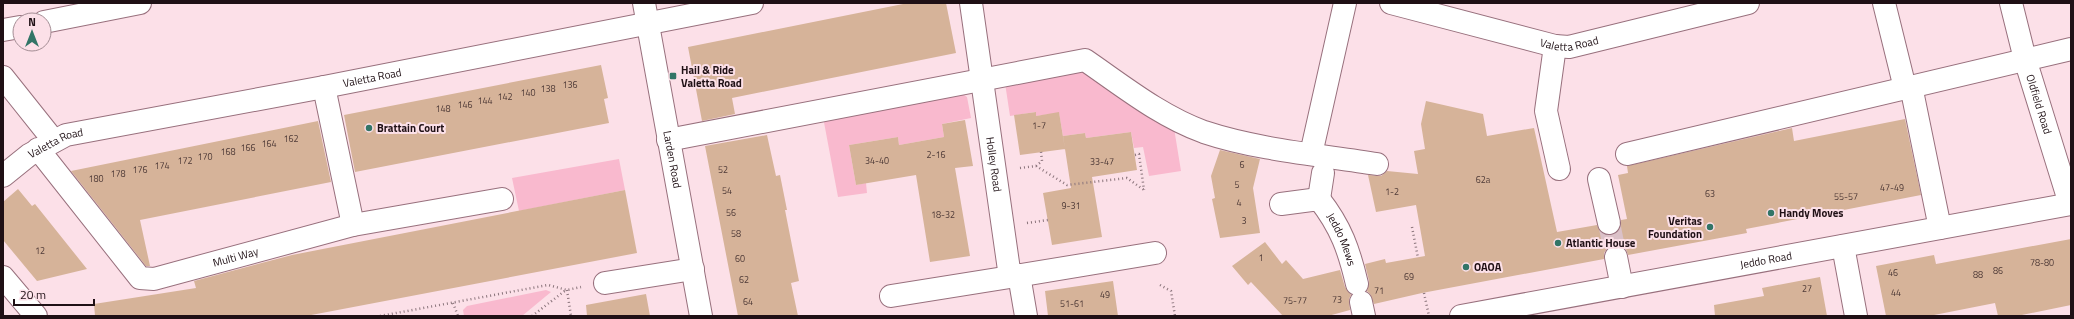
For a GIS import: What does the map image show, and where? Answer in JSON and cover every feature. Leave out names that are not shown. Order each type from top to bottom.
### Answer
[{"type":"street","points":[[52,20],[140,3]]},
{"type":"street","name":"Valetta Road","points":[[3,176],[46,145],[66,136],[324,87],[646,13],[752,3]]},
{"type":"street","name":"Holley Road","points":[[971,3],[995,172],[1015,276],[1026,316]]},
{"type":"street","points":[[1311,154],[1345,3]]},
{"type":"street","name":"Valetta Road","points":[[1391,3],[1555,46],[1569,47],[1748,3]]},
{"type":"street","points":[[1884,3],[1908,87],[1940,228]]},
{"type":"street","name":"Oldfield Road","points":[[2012,3],[2025,59],[2071,204]]},
{"type":"street","name":"Larden Road","points":[[646,13],[701,316]]},
{"type":"street","points":[[1555,46],[1546,111],[1559,169]]},
{"type":"street","points":[[1627,154],[2071,49]]},
{"type":"street","points":[[668,140],[1085,60],[1156,108],[1204,132],[1282,151],[1377,164]]},
{"type":"street","name":"Multi Way","points":[[3,77],[46,145],[140,278],[154,279],[354,225],[502,199]]},
{"type":"street","points":[[324,87],[354,225]]},
{"type":"street","points":[[1281,204],[1319,199],[1323,173]]},
{"type":"street","points":[[1599,179],[1609,223]]},
{"type":"street","name":"Jeddo Mews","points":[[1319,199],[1333,216],[1342,234],[1349,252],[1361,301]]},
{"type":"street","name":"Jeddo Road","points":[[1461,316],[2071,204]]},
{"type":"street","points":[[1843,246],[1856,316]]},
{"type":"street","points":[[891,296],[1154,253]]},
{"type":"street","points":[[1616,257],[1622,287]]},
{"type":"street","points":[[605,283],[693,269]]},
{"type":"street","points":[[3,277],[36,316]]},
{"type":"path","points":[[995,172],[1036,166],[1042,161],[1041,152]]},
{"type":"path","points":[[1036,166],[1067,185],[1127,178],[1144,190],[1139,154],[1135,154]]},
{"type":"path","points":[[1412,228],[1418,258]]},
{"type":"path","points":[[380,316],[548,285],[567,290]]},
{"type":"path","points":[[1160,285],[1171,291],[1175,316]]},
{"type":"path","points":[[532,316],[567,290]]},
{"type":"path","points":[[567,290],[571,316]]},
{"type":"path","points":[[1424,292],[1429,316]]},
{"type":"path","points":[[453,303],[458,316]]},
{"type":"shaded area","points":[[1079,68],[1174,128],[1181,171],[1149,176],[1143,147],[1134,148],[1131,132],[1086,138],[1085,133],[1063,136],[1059,113],[1036,116],[1035,112],[1010,116],[1005,83]]},
{"type":"shaded area","points":[[958,91],[967,97],[971,118],[942,124],[944,137],[899,145],[898,137],[849,145],[856,185],[866,183],[867,193],[838,197],[823,117]]},
{"type":"shaded area","points":[[619,159],[625,190],[519,211],[512,178]]},
{"type":"shaded area","points":[[546,290],[551,292],[522,316],[464,316],[463,310],[467,306]]},
{"type":"building","points":[[908,3],[946,3],[956,53],[732,98],[735,114],[702,121],[688,47]]},
{"type":"building","points":[[601,65],[608,98],[604,99],[609,123],[355,172],[344,115]]},
{"type":"building","points":[[1426,101],[1483,114],[1487,136],[1534,128],[1557,232],[1597,225],[1600,231],[1605,235],[1611,235],[1618,232],[1621,226],[1621,220],[1627,219],[1618,175],[1628,173],[1627,166],[1792,128],[1794,141],[1905,119],[1921,195],[1746,229],[1747,233],[1628,255],[1626,249],[1620,245],[1613,245],[1608,247],[1604,253],[1604,259],[1422,293],[1374,304],[1370,294],[1367,291],[1369,281],[1365,264],[1385,259],[1386,263],[1425,256],[1416,205],[1376,212],[1368,175],[1381,176],[1387,171],[1418,174],[1414,151],[1425,149],[1421,124]]},
{"type":"building","points":[[1036,112],[1036,116],[1059,112],[1065,149],[1020,155],[1014,115]]},
{"type":"building","points":[[965,120],[973,166],[955,168],[970,256],[930,262],[916,175],[856,185],[849,145],[898,137],[899,145],[944,137],[942,124]]},
{"type":"building","points":[[318,121],[331,182],[140,220],[150,266],[146,266],[71,171]]},
{"type":"building","points":[[1131,132],[1137,170],[1092,177],[1102,237],[1052,245],[1043,193],[1071,188],[1063,136],[1085,133],[1086,138]]},
{"type":"building","points":[[767,135],[776,176],[780,175],[787,210],[785,210],[799,281],[791,283],[798,316],[738,316],[705,146]]},
{"type":"building","points":[[1220,150],[1260,159],[1253,188],[1260,233],[1220,238],[1212,199],[1215,198],[1211,176]]},
{"type":"building","points":[[18,189],[32,206],[35,204],[87,269],[37,281],[3,240],[3,202]]},
{"type":"building","points":[[625,190],[637,253],[306,316],[95,316],[94,304],[196,288],[194,281],[292,255]]},
{"type":"building","points":[[2071,239],[2071,305],[2017,316],[1998,316],[1995,303],[1929,316],[1886,316],[1876,266],[1934,255],[1936,264]]},
{"type":"building","points":[[1265,242],[1282,264],[1286,260],[1303,279],[1340,270],[1345,287],[1351,295],[1349,299],[1350,310],[1328,316],[1283,316],[1251,282],[1248,285],[1232,266]]},
{"type":"building","points":[[1820,277],[1827,316],[1715,316],[1714,305],[1764,296],[1762,288]]},
{"type":"building","points":[[1113,281],[1118,316],[1048,316],[1045,291]]},
{"type":"building","points":[[646,294],[650,316],[587,316],[586,305]]},
{"type":"tunnel","points":[[1609,223],[1616,257]]},
{"type":"place","name":"Hail & Ride Valetta Road","points":[[673,76]]},
{"type":"place","name":"Brattain Court","points":[[369,128]]},
{"type":"place","name":"Handy Moves","points":[[1771,213]]},
{"type":"place","name":"Veritas Foundation","points":[[1710,227]]},
{"type":"place","name":"Atlantic House","points":[[1558,243]]},
{"type":"place","name":"OAOA","points":[[1466,267]]}]
